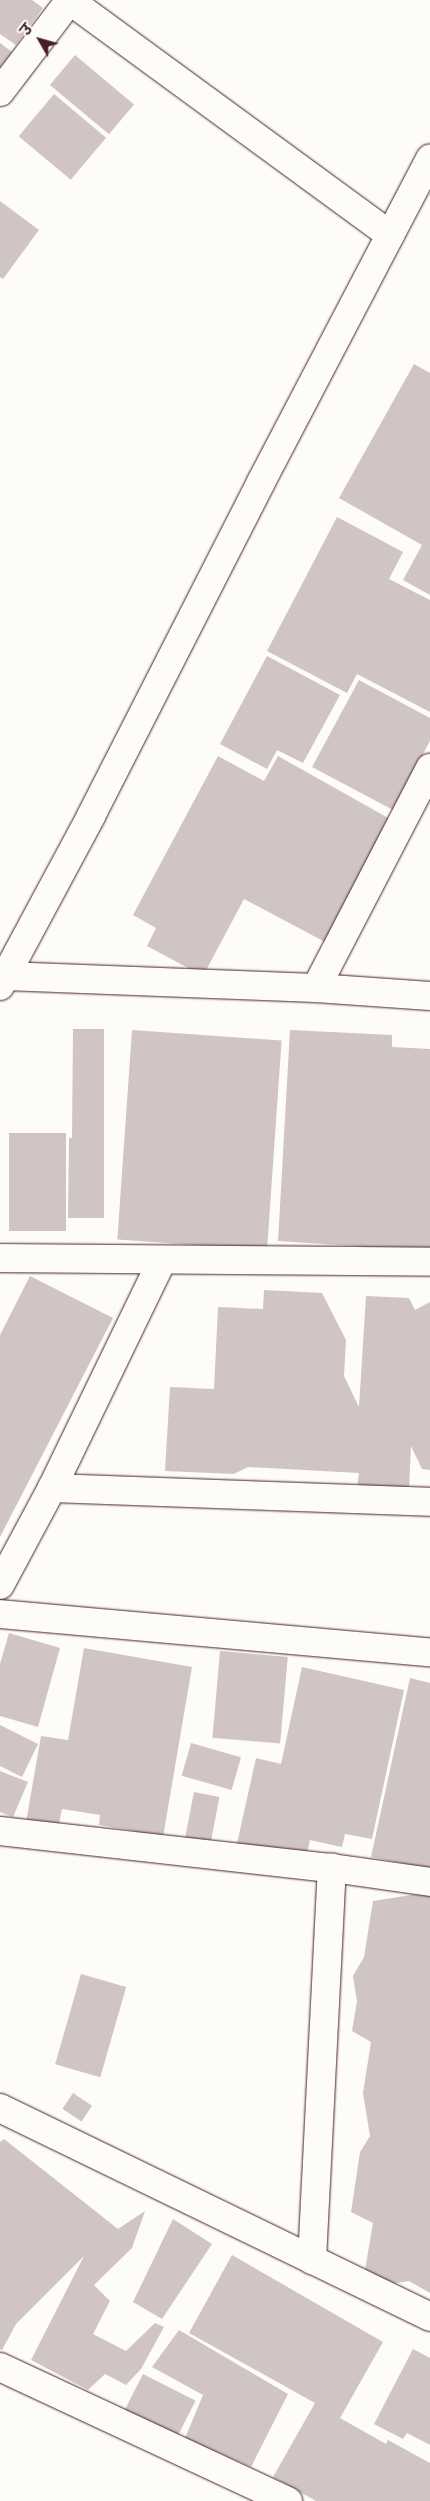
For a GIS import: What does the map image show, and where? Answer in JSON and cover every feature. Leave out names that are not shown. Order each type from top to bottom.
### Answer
[{"type":"street","points":[[0,92],[69,0],[390,235]]},
{"type":"street","points":[[430,158],[260,482],[91,816],[2,981],[316,988],[430,996]]},
{"type":"street","points":[[316,988],[430,768]]},
{"type":"street","points":[[0,1258],[430,1262]]},
{"type":"street","points":[[0,1585],[52,1488],[162,1260]]},
{"type":"street","points":[[52,1488],[430,1502]]},
{"type":"street","points":[[0,1614],[430,1652]]},
{"type":"street","points":[[0,1831],[332,1868],[430,1882]]},
{"type":"street","points":[[312,2260],[332,1868]]},
{"type":"street","points":[[0,2108],[430,2316]]},
{"type":"street","points":[[0,2367],[288,2501]]},
{"type":"building","points":[[0,0],[32,0],[43,8],[16,45],[0,34]]},
{"type":"building","points":[[0,43],[12,52],[0,68]]},
{"type":"building","points":[[75,55],[134,104],[109,134],[50,85]]},
{"type":"building","points":[[54,94],[106,138],[71,180],[19,136]]},
{"type":"building","points":[[0,201],[39,230],[3,279],[0,277]]},
{"type":"building","points":[[414,364],[430,373],[430,595],[403,580],[422,545],[339,498]]},
{"type":"building","points":[[337,517],[403,552],[389,579],[430,600],[430,712],[357,674],[347,693],[267,651]]},
{"type":"building","points":[[267,656],[340,695],[303,763],[277,750],[267,769],[220,744]]},
{"type":"building","points":[[359,680],[430,718],[430,741],[393,810],[312,767]]},
{"type":"building","points":[[218,756],[264,781],[278,756],[390,819],[325,942],[244,899],[203,976],[147,946],[156,928],[133,915]]},
{"type":"building","points":[[73,1029],[104,1029],[104,1218],[68,1218],[69,1138],[72,1138]]},
{"type":"building","points":[[132,1030],[282,1040],[267,1250],[117,1239]]},
{"type":"building","points":[[290,1030],[392,1035],[392,1047],[430,1049],[430,1251],[278,1241]]},
{"type":"building","points":[[9,1133],[66,1133],[66,1231],[9,1231]]},
{"type":"building","points":[[30,1276],[113,1318],[0,1537],[0,1335]]},
{"type":"building","points":[[264,1290],[322,1293],[346,1340],[344,1376],[359,1407],[366,1296],[409,1298],[415,1310],[430,1302],[430,1470],[422,1469],[411,1446],[409,1490],[357,1487],[359,1473],[248,1467],[234,1474],[165,1471],[170,1387],[214,1389],[218,1307],[263,1309]]},
{"type":"building","points":[[9,1633],[60,1648],[38,1727],[0,1716],[0,1664]]},
{"type":"building","points":[[84,1648],[192,1667],[162,1843],[134,1838],[135,1831],[99,1825],[100,1815],[62,1809],[57,1833],[25,1828],[41,1736],[68,1740]]},
{"type":"building","points":[[220,1651],[288,1657],[280,1744],[212,1738]]},
{"type":"building","points":[[302,1667],[404,1690],[372,1839],[345,1834],[342,1847],[310,1840],[305,1862],[236,1848],[256,1758],[281,1764]]},
{"type":"building","points":[[410,1678],[430,1683],[430,1869],[371,1857]]},
{"type":"building","points":[[0,1725],[38,1744],[22,1777],[0,1766]]},
{"type":"building","points":[[191,1743],[241,1757],[232,1790],[182,1776]]},
{"type":"building","points":[[0,1771],[28,1782],[13,1817],[0,1812]]},
{"type":"building","points":[[194,1792],[220,1797],[209,1850],[184,1845]]},
{"type":"building","points":[[430,1892],[430,2293],[409,2281],[391,2284],[365,2270],[373,2223],[351,2212],[360,2152],[370,2136],[363,2093],[371,2042],[352,2031],[357,2001],[353,1976],[364,1957],[373,1901]]},
{"type":"building","points":[[81,1974],[126,1987],[100,2077],[55,2064]]},
{"type":"building","points":[[73,2093],[92,2106],[81,2122],[62,2109]]},
{"type":"building","points":[[4,2139],[118,2229],[145,2211],[132,2248],[94,2285],[110,2301],[93,2334],[126,2351],[155,2323],[164,2327],[141,2369],[126,2385],[105,2374],[88,2390],[31,2360],[84,2256],[16,2324],[2,2350],[0,2349],[0,2142]]},
{"type":"building","points":[[173,2219],[212,2244],[162,2319],[133,2302]]},
{"type":"building","points":[[232,2255],[383,2342],[340,2418],[386,2444],[388,2440],[430,2463],[430,2501],[316,2501],[273,2477],[315,2403],[189,2333]]},
{"type":"building","points":[[179,2330],[288,2394],[251,2467],[185,2438],[203,2395],[152,2367]]},
{"type":"building","points":[[413,2349],[430,2358],[430,2445],[407,2433],[403,2439],[374,2424]]},
{"type":"building","points":[[143,2374],[196,2401],[177,2436],[125,2410]]}]
